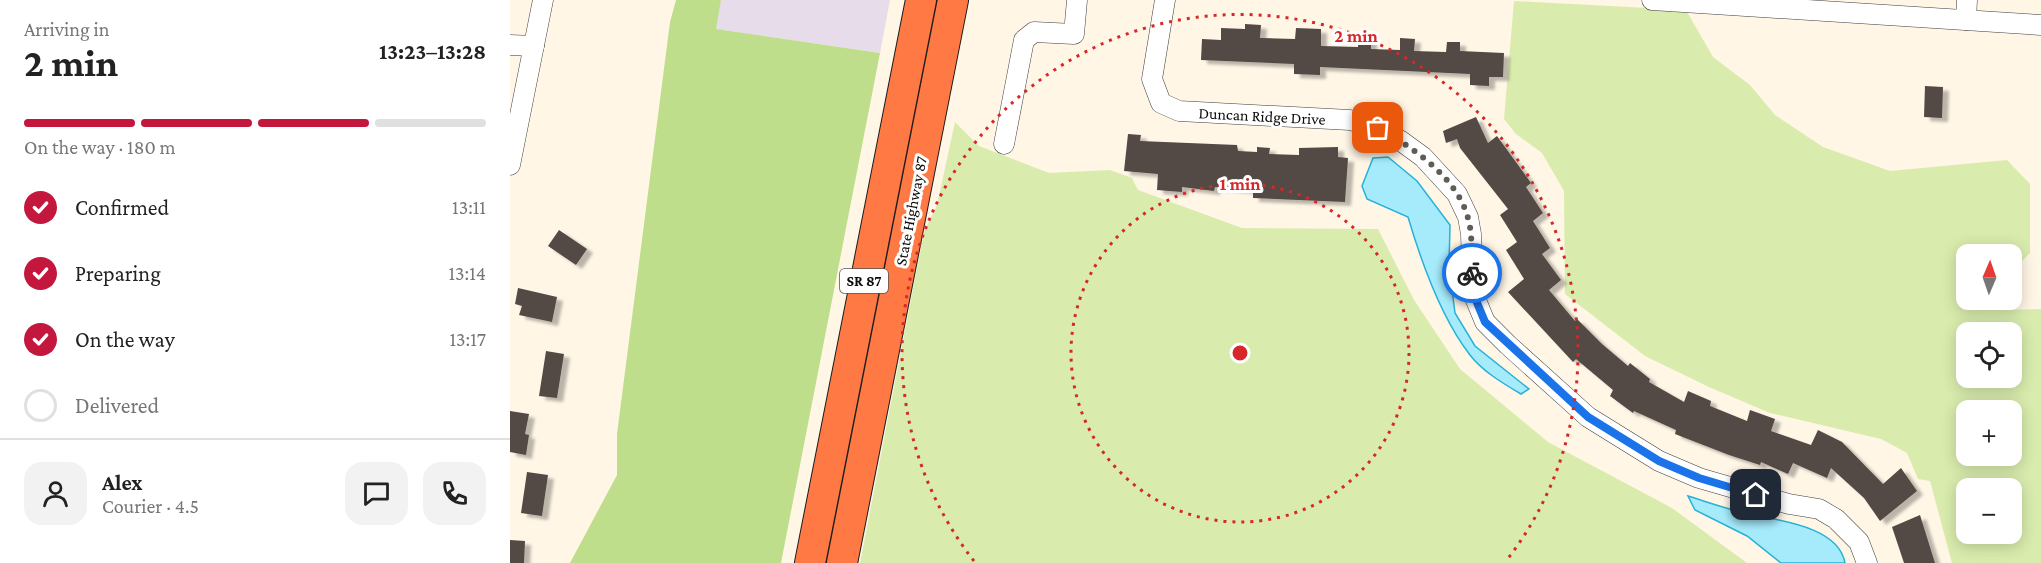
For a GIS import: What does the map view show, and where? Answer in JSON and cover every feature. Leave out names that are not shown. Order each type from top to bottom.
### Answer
[{"type":"highway","name":"SR 87","points":[[810,563],[921,0]]},
{"type":"highway","name":"State Highway 87","points":[[842,563],[953,0]]},
{"type":"street","points":[[510,165],[543,0]]},
{"type":"street","points":[[1004,144],[1024,40],[1034,32],[1074,34],[1077,0]]},
{"type":"street","name":"Duncan Ridge Drive","points":[[1165,0],[1152,79],[1161,103],[1179,111],[1350,120],[1378,128],[1401,141],[1423,158],[1457,194],[1468,217],[1471,234],[1473,293],[1485,322],[1508,345],[1588,417],[1659,461],[1699,478],[1789,504],[1819,509],[1836,519],[1858,542],[1867,563]]},
{"type":"street","points":[[1652,0],[1877,7],[1966,20],[2041,25]]},
{"type":"street","points":[[1966,20],[1967,0]]},
{"type":"street","points":[[510,45],[534,46]]},
{"type":"shaded area","points":[[721,0],[890,0],[880,53],[715,29]]},
{"type":"green space","points":[[676,0],[721,0],[716,29],[880,53],[781,563],[570,563],[617,475],[617,434],[670,22]]},
{"type":"green space","points":[[1514,1],[1686,10],[1713,57],[1750,85],[1775,115],[1823,147],[1890,171],[2007,160],[2030,184],[2030,253],[2022,261],[2022,244],[1956,244],[1956,310],[2041,309],[2041,563],[1952,563],[1930,481],[1918,479],[1907,453],[1881,439],[1770,413],[1709,387],[1645,356],[1565,294],[1564,191],[1542,153],[1516,134],[1504,119]]},
{"type":"green space","points":[[955,122],[979,146],[1049,173],[1110,170],[1132,178],[1138,190],[1242,228],[1378,229],[1414,300],[1460,369],[1548,442],[1672,508],[1747,563],[860,563],[924,232],[937,205]]},
{"type":"water","points":[[1388,157],[1417,181],[1450,225],[1449,266],[1455,313],[1475,346],[1529,389],[1521,394],[1481,366],[1460,341],[1433,289],[1408,217],[1367,199],[1362,186],[1373,158]]},
{"type":"water","points":[[1688,496],[1816,531],[1830,539],[1840,550],[1845,563],[1781,563],[1747,536],[1695,510]]},
{"type":"building","points":[[1245,24],[1261,25],[1260,38],[1295,39],[1296,28],[1321,29],[1321,46],[1358,47],[1358,36],[1371,37],[1371,49],[1400,50],[1400,38],[1415,39],[1414,51],[1446,52],[1447,42],[1460,42],[1460,51],[1504,53],[1503,77],[1489,77],[1489,86],[1470,85],[1470,74],[1320,67],[1320,75],[1294,74],[1294,64],[1201,60],[1202,39],[1221,40],[1221,28],[1245,29]]},
{"type":"building","points":[[1925,86],[1943,87],[1942,118],[1924,117]]},
{"type":"building","points":[[1476,117],[1488,143],[1497,136],[1531,183],[1526,187],[1543,213],[1533,221],[1550,248],[1542,254],[1561,280],[1549,290],[1575,321],[1577,319],[1602,344],[1628,366],[1630,363],[1650,379],[1649,382],[1684,402],[1688,391],[1711,401],[1710,406],[1747,421],[1750,410],[1775,419],[1771,431],[1811,445],[1818,430],[1842,442],[1883,484],[1901,468],[1917,491],[1880,521],[1864,498],[1831,468],[1827,478],[1793,463],[1788,474],[1761,462],[1760,465],[1729,455],[1675,434],[1676,430],[1634,411],[1633,413],[1610,396],[1613,390],[1576,359],[1573,362],[1508,292],[1524,279],[1506,250],[1517,242],[1500,215],[1508,209],[1460,148],[1457,139],[1446,143],[1443,131]]},
{"type":"building","points":[[1128,134],[1141,135],[1140,141],[1237,145],[1238,151],[1257,152],[1257,147],[1270,148],[1269,154],[1299,155],[1299,148],[1338,147],[1338,157],[1348,158],[1345,202],[1253,198],[1253,190],[1215,187],[1214,191],[1182,187],[1182,192],[1157,190],[1158,174],[1124,171]]},
{"type":"building","points":[[559,230],[587,249],[576,265],[548,246]]},
{"type":"building","points":[[518,288],[557,297],[552,322],[519,315],[522,306],[515,304]]},
{"type":"building","points":[[546,351],[564,354],[557,398],[539,396]]},
{"type":"building","points":[[510,411],[529,414],[525,434],[529,435],[526,455],[510,452]]},
{"type":"building","points":[[527,472],[548,475],[542,516],[521,513]]},
{"type":"building","points":[[1920,515],[1935,563],[1904,563],[1892,527]]},
{"type":"building","points":[[510,540],[525,541],[524,563],[510,563]]},
{"type":"way so far","points":[[1378,128],[1401,141],[1423,158],[1457,194],[1468,217],[1472,273]]},
{"type":"route","points":[[1472,273],[1473,293],[1485,322],[1588,417],[1659,461],[1699,478],[1756,495]]}]
